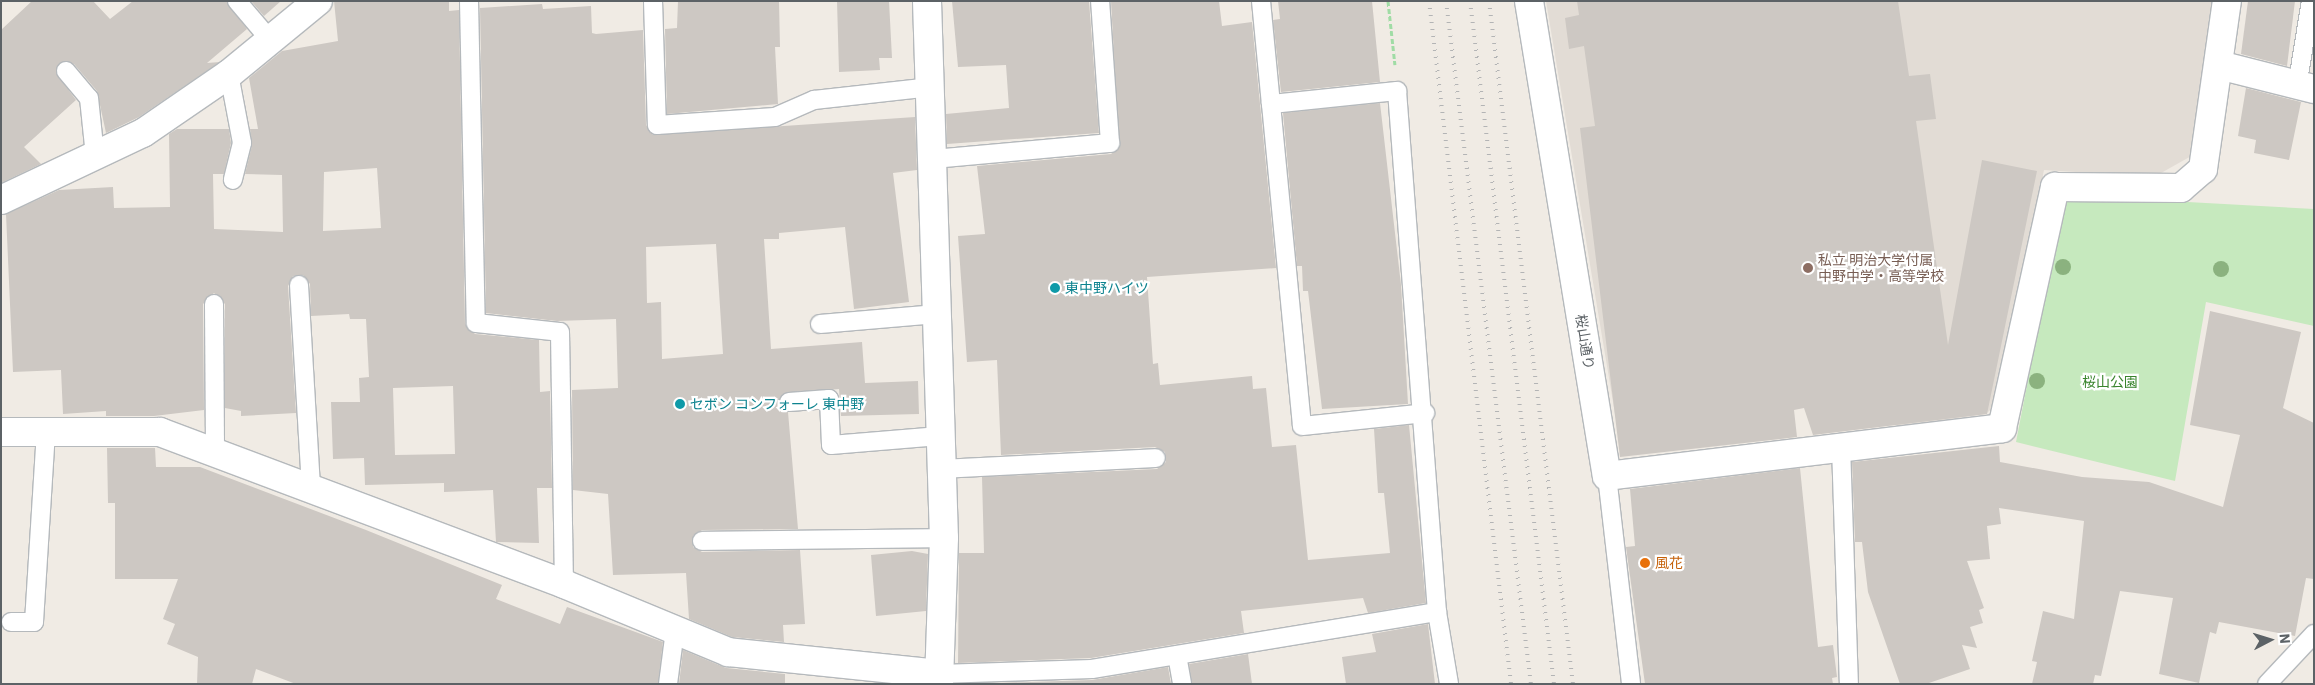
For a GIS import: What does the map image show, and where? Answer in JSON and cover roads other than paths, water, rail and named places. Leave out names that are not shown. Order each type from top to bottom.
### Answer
[{"type":"street","points":[[1,200],[143,133],[229,74],[272,41],[318,1]]},
{"type":"street","points":[[1,432],[46,430],[160,432],[564,584],[728,652],[940,679],[944,538],[940,468],[934,159],[927,1]]},
{"type":"street","name":"桜山通り","points":[[1528,1],[1607,476]]},
{"type":"street","points":[[1607,476],[1841,446],[2002,428],[2055,187],[2181,188],[2203,169],[2227,1]]},
{"type":"street","points":[[2219,65],[2305,88]]},
{"type":"lane","points":[[237,1],[272,41]]},
{"type":"lane","points":[[469,1],[476,323],[560,332],[564,584]]},
{"type":"lane","points":[[653,1],[657,125],[775,117],[814,100],[931,87]]},
{"type":"lane","points":[[934,159],[1110,143],[1100,1]]},
{"type":"lane","points":[[1261,1],[1302,426],[1424,413]]},
{"type":"lane","points":[[2305,88],[2311,1]]},
{"type":"lane","points":[[66,71],[89,98],[95,156]]},
{"type":"lane","points":[[229,74],[242,143],[232,180]]},
{"type":"lane","points":[[1271,104],[1398,91],[1424,413],[1437,612],[1450,684]]},
{"type":"lane","points":[[299,285],[311,489]]},
{"type":"lane","points":[[214,304],[215,452]]},
{"type":"lane","points":[[820,324],[938,314]]},
{"type":"lane","points":[[789,402],[829,399],[831,445],[940,436]]},
{"type":"lane","points":[[11,622],[34,622],[46,430]]},
{"type":"lane","points":[[1841,446],[1849,684]]},
{"type":"lane","points":[[940,468],[1156,458]]},
{"type":"lane","name":"桜山通り","points":[[1607,476],[1631,684]]},
{"type":"lane","points":[[702,541],[944,538]]},
{"type":"lane","points":[[940,679],[1092,669],[1437,612]]},
{"type":"lane","points":[[668,684],[675,630]]},
{"type":"lane","points":[[2267,684],[2314,634]]},
{"type":"lane","points":[[1178,655],[1182,684]]},
{"type":"railway","points":[[1429,1],[1511,684]]},
{"type":"railway","points":[[1446,1],[1531,684]]},
{"type":"railway","points":[[1470,1],[1554,684]]},
{"type":"railway","points":[[1489,1],[1573,684]]},
{"type":"place","name":"私立 明治大学付属 中野中学・高等学校","points":[[1808,268]]},
{"type":"place","name":"東中野ハイツ","points":[[1055,288]]},
{"type":"place","name":"セボン コンフォーレ 東中野","points":[[680,404]]},
{"type":"place","name":"風花","points":[[1645,563]]},
{"type":"park label","name":"桜山公園","points":[[2110,382]]}]
